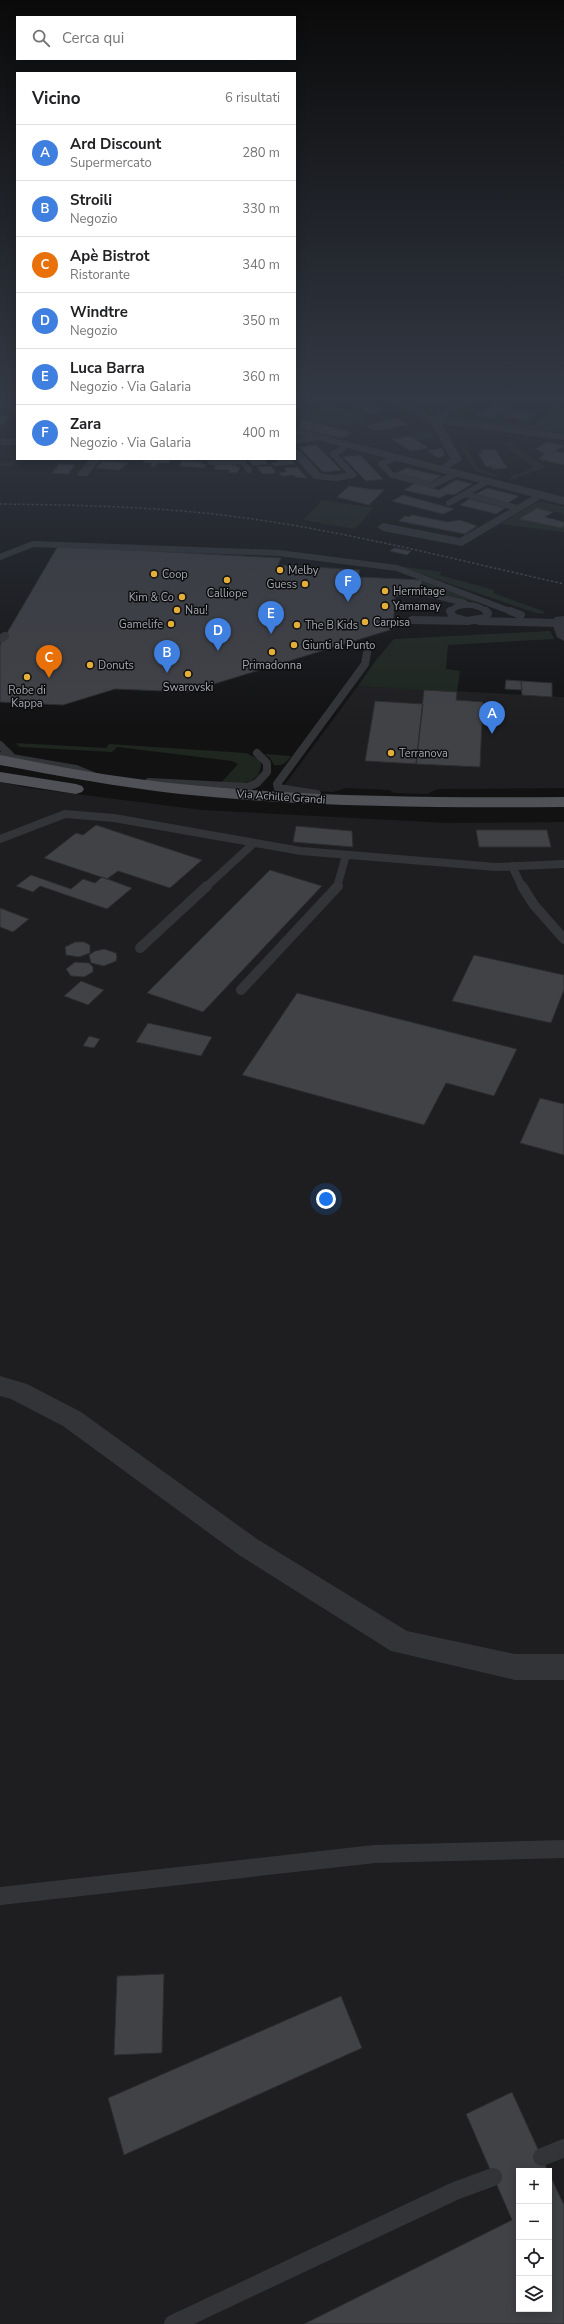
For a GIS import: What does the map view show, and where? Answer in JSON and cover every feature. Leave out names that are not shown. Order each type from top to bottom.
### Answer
[{"type":"main road","name":"Via Achille Grandi","points":[[7,759],[130,783],[246,795],[382,802],[564,802]]},
{"type":"main road","name":"Via Achille Grandi","points":[[0,771],[118,790],[262,808]]},
{"type":"main road","name":"Via Achille Grandi","points":[[0,777],[131,798],[216,806],[404,814],[564,813]]},
{"type":"street","points":[[383,527],[462,542],[517,508]]},
{"type":"street","points":[[561,621],[564,637]]},
{"type":"street","points":[[0,1386],[18,1391],[72,1419],[248,1547],[401,1642],[515,1667],[564,1667]]},
{"type":"lane","points":[[0,557],[22,547],[40,544],[279,553],[397,568],[521,615]]},
{"type":"lane","points":[[420,592],[483,608],[561,621]]},
{"type":"lane","points":[[467,621],[456,619],[449,612],[456,606],[472,605]]},
{"type":"lane","points":[[476,621],[488,615],[483,608]]},
{"type":"lane","points":[[412,620],[561,621]]},
{"type":"lane","points":[[367,653],[365,664],[277,784],[278,788],[287,791],[365,796],[382,802]]},
{"type":"lane","points":[[0,745],[7,759]]},
{"type":"lane","points":[[130,783],[168,782],[215,787],[248,787],[257,783],[267,772],[267,763],[257,753]]},
{"type":"lane","points":[[0,756],[7,759]]},
{"type":"lane","points":[[0,839],[65,814],[114,818],[302,851],[346,856],[496,867],[564,864]]},
{"type":"lane","points":[[140,948],[254,843]]},
{"type":"lane","points":[[241,990],[339,885],[346,856]]},
{"type":"lane","points":[[512,866],[522,889],[532,904],[564,939]]},
{"type":"lane","points":[[0,1896],[375,1854],[564,1849]]},
{"type":"lane","points":[[542,2158],[564,2148]]},
{"type":"lane","points":[[173,2324],[455,2191],[494,2177]]},
{"type":"shaded area","points":[[314,508],[374,508],[355,529],[303,520]]},
{"type":"shaded area","points":[[526,508],[536,508],[520,519],[561,528],[564,526],[564,532],[500,524]]},
{"type":"shaded area","points":[[539,508],[564,508],[564,515],[561,514],[562,513]]},
{"type":"shaded area","points":[[398,566],[442,572],[439,575],[494,590],[493,593],[543,611],[545,614],[536,613]]},
{"type":"shaded area","points":[[422,580],[474,600],[476,602],[420,589]]},
{"type":"shaded area","points":[[550,631],[554,639],[448,645],[446,669],[460,671],[457,692],[358,686],[376,660],[394,639]]},
{"type":"shaded area","points":[[358,686],[564,697],[564,788],[438,789],[427,794],[394,793],[389,790],[345,788],[333,792],[288,789],[285,786],[286,783]]},
{"type":"shaded area","points":[[15,743],[106,748],[109,744],[246,753],[260,760],[261,765],[256,777],[252,780],[240,784],[227,784],[221,783],[238,764],[232,761],[117,747],[112,752],[20,747]]},
{"type":"shaded area","points":[[264,754],[291,756],[284,764],[274,765],[270,758]]},
{"type":"shaded area","points":[[0,782],[28,788],[202,810],[448,823],[564,822],[564,2324],[0,2324]]},
{"type":"building","points":[[421,508],[454,509],[443,514]]},
{"type":"building","points":[[474,508],[504,508],[496,514]]},
{"type":"building","points":[[536,508],[539,508],[553,512],[545,517],[564,522],[564,526],[561,528],[519,519]]},
{"type":"building","points":[[412,515],[448,522],[460,520],[477,526],[465,534],[399,521],[405,516],[409,517]]},
{"type":"building","points":[[58,546],[281,558],[278,565],[360,570],[358,577],[422,580],[419,597],[395,596],[393,629],[188,692],[115,689],[63,705],[0,702],[0,645]]},
{"type":"building","points":[[394,548],[411,551],[407,555],[390,551]]},
{"type":"building","points":[[506,680],[521,681],[522,690],[505,689]]},
{"type":"building","points":[[521,681],[552,683],[552,697],[522,695]]},
{"type":"building","points":[[424,690],[457,692],[456,700],[483,702],[480,767],[416,764]]},
{"type":"building","points":[[375,701],[423,704],[416,764],[365,761]]},
{"type":"building","points":[[96,825],[202,860],[170,888],[118,871],[107,879],[44,858],[76,833],[83,835]]},
{"type":"building","points":[[296,826],[352,831],[353,847],[293,842]]},
{"type":"building","points":[[476,830],[547,830],[551,847],[479,847]]},
{"type":"building","points":[[270,870],[322,886],[203,1012],[147,993]]},
{"type":"building","points":[[31,875],[71,889],[83,879],[95,883],[102,877],[132,888],[107,909],[40,886],[33,892],[16,886]]},
{"type":"building","points":[[0,908],[29,919],[13,932],[0,927]]},
{"type":"building","points":[[75,942],[84,942],[90,945],[90,953],[79,957],[66,955],[65,947]]},
{"type":"building","points":[[104,949],[116,953],[116,961],[104,966],[91,963],[89,955],[95,951]]},
{"type":"building","points":[[474,955],[564,975],[564,990],[551,1023],[452,1001]]},
{"type":"building","points":[[75,962],[89,963],[93,967],[93,972],[84,977],[71,976],[66,969]]},
{"type":"building","points":[[81,981],[104,990],[88,1005],[64,996]]},
{"type":"building","points":[[297,993],[517,1049],[494,1096],[446,1083],[424,1125],[242,1075]]},
{"type":"building","points":[[148,1023],[212,1037],[201,1056],[136,1042]]},
{"type":"building","points":[[89,1036],[100,1039],[94,1048],[83,1046]]},
{"type":"building","points":[[540,1098],[564,1104],[564,1155],[520,1143]]},
{"type":"building","points":[[164,1974],[162,2053],[114,2055],[117,1976]]},
{"type":"building","points":[[341,1996],[362,2048],[124,2155],[108,2098]]},
{"type":"building","points":[[512,2092],[547,2168],[516,2168],[516,2312],[552,2312],[552,2179],[564,2205],[564,2324],[304,2324],[512,2220],[466,2114]]},
{"type":"railway","points":[[147,508],[253,519],[331,532],[564,584]]},
{"type":"place","name":"Melby","points":[[280,570]]},
{"type":"place","name":"Coop","points":[[154,574]]},
{"type":"place","name":"Calliope","points":[[227,580]]},
{"type":"place","name":"Guess","points":[[305,584]]},
{"type":"place","name":"Hermitage","points":[[385,591]]},
{"type":"place","name":"Kim & Co","points":[[182,597]]},
{"type":"place","name":"Zara","points":[[348,602]]},
{"type":"place","name":"Yamamay","points":[[385,606]]},
{"type":"place","name":"Nau!","points":[[177,610]]},
{"type":"place","name":"Carpisa","points":[[365,622]]},
{"type":"place","name":"Gamelife","points":[[171,624]]},
{"type":"place","name":"The B Kids","points":[[297,625]]},
{"type":"place","name":"Luca Barra","points":[[271,634]]},
{"type":"place","name":"Giunti al Punto","points":[[294,645]]},
{"type":"place","name":"Windtre","points":[[218,651]]},
{"type":"place","name":"Primadonna","points":[[272,652]]},
{"type":"place","name":"Donuts","points":[[90,665]]},
{"type":"place","name":"Stroili","points":[[167,673]]},
{"type":"place","name":"Swarovski","points":[[188,674]]},
{"type":"place","name":"Robe di Kappa","points":[[27,677]]},
{"type":"place","name":"Apè Bistrot","points":[[49,678]]},
{"type":"place","name":"Ard Discount","points":[[492,734]]},
{"type":"place","name":"Terranova","points":[[391,753]]}]
